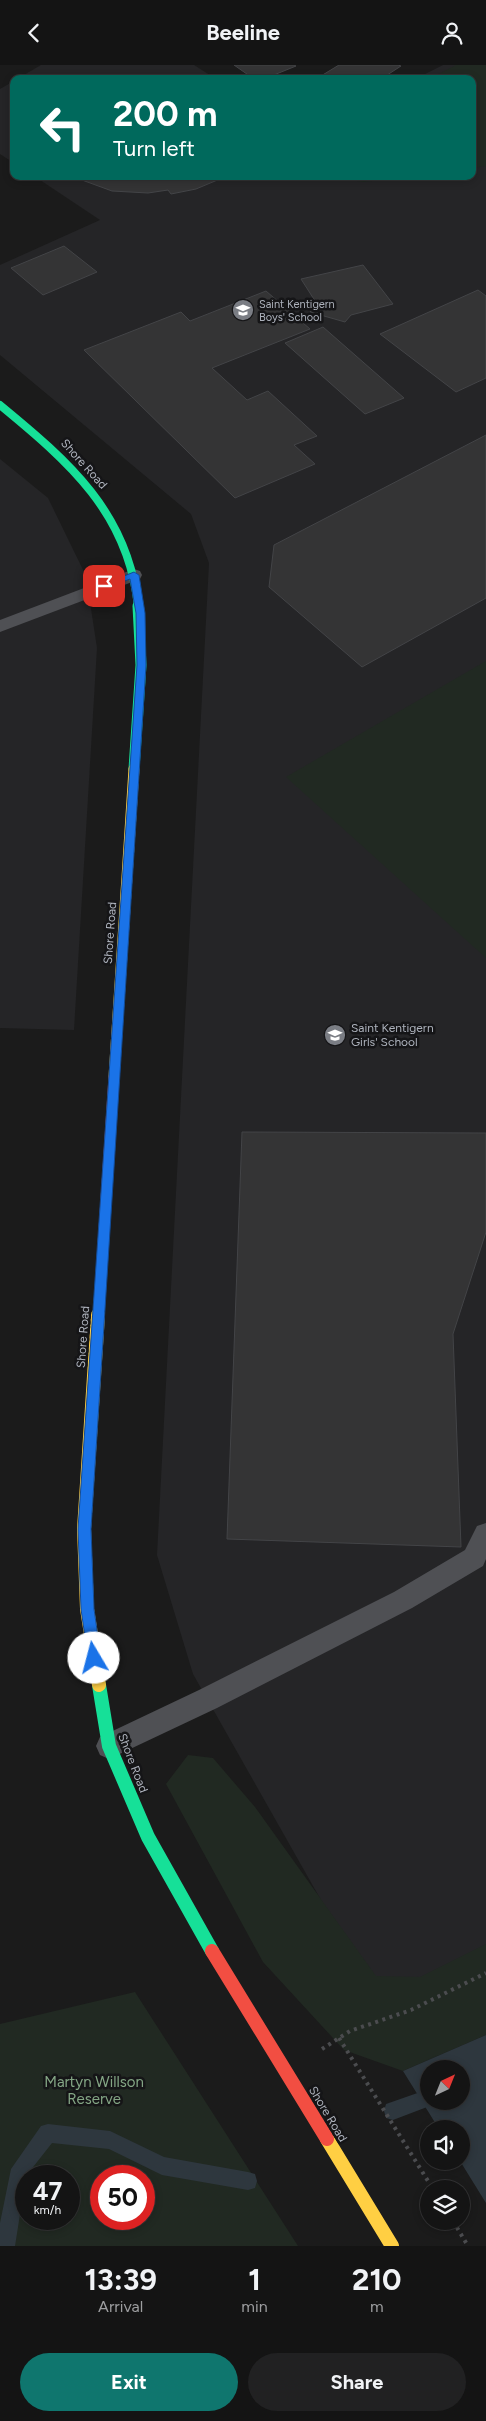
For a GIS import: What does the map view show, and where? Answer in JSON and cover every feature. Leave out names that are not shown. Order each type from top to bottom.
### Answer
[{"type":"main road","name":"Shore Road","points":[[0,405],[52,447],[86,483],[111,517],[124,543],[134,575],[140,613],[141,665],[84,1529],[87,1609],[110,1746],[148,1837],[194,1921],[392,2246]]},
{"type":"lane","points":[[0,626],[134,575]]},
{"type":"lane","points":[[110,1746],[223,1692],[403,1600],[474,1558],[486,1534]]},
{"type":"path","points":[[287,2073],[350,2031],[411,2010],[486,1973]]},
{"type":"path","points":[[339,2038],[427,2180]]},
{"type":"path","points":[[458,2230],[468,2246]]},
{"type":"shaded area","points":[[41,65],[194,65],[210,75],[24,75]]},
{"type":"shaded area","points":[[443,65],[486,65],[486,1948],[381,2006],[193,1674],[157,1555],[209,563],[191,514],[0,355],[0,265],[100,220],[40,180],[476,180],[476,75],[423,75]]},
{"type":"shaded area","points":[[10,83],[10,160],[0,154],[0,89]]},
{"type":"shaded area","points":[[0,459],[48,498],[86,576],[97,648],[74,1030],[0,1028]]},
{"type":"shaded area","points":[[486,2035],[486,2203],[466,2170],[470,2170],[470,2120],[433,2120],[427,2110],[470,2110],[470,2060],[428,2060]]},
{"type":"shaded area","points":[[420,2064],[420,2098],[403,2071]]},
{"type":"green space","points":[[456,65],[486,65],[486,166],[476,168],[476,75],[437,75]]},
{"type":"green space","points":[[350,180],[379,180],[364,182]]},
{"type":"green space","points":[[486,661],[486,958],[286,777]]},
{"type":"green space","points":[[188,1755],[213,1758],[255,1807],[376,1976],[420,1977],[486,1944],[486,2035],[428,2060],[420,2060],[420,2064],[403,2071],[344,2050],[263,1962],[166,1784]]},
{"type":"green space","name":"Martyn Willson Reserve","points":[[135,1992],[298,2246],[0,2246],[0,2024]]},
{"type":"building","points":[[234,65],[296,66],[274,75],[248,75]]},
{"type":"building","points":[[339,65],[401,66],[387,75],[323,75]]},
{"type":"building","points":[[82,180],[217,180],[196,189],[171,194],[168,190],[148,193],[112,191]]},
{"type":"building","points":[[64,246],[97,272],[43,295],[11,268]]},
{"type":"building","points":[[363,265],[393,304],[351,315],[345,322],[310,312],[317,304],[301,279]]},
{"type":"building","points":[[478,290],[486,296],[486,378],[456,392],[380,334]]},
{"type":"building","points":[[266,291],[310,329],[212,368],[247,400],[268,391],[317,436],[294,445],[315,464],[235,498],[84,350],[181,312],[190,321]]},
{"type":"building","points":[[323,327],[404,398],[365,414],[285,343]]},
{"type":"building","points":[[486,435],[486,598],[362,667],[269,587],[274,545]]},
{"type":"building","points":[[242,1132],[486,1133],[486,1232],[453,1334],[461,1547],[227,1539]]},
{"type":"waterway","points":[[393,2111],[420,2101]]},
{"type":"waterway","points":[[5,2246],[20,2169],[48,2133],[110,2140],[162,2166],[248,2181]]},
{"type":"traffic: fast","points":[[0,405],[52,449],[88,486],[99,500],[117,531],[130,563],[137,596],[141,665],[134,769]]},
{"type":"traffic: fast","points":[[99,1685],[109,1746],[148,1837],[212,1951]]},
{"type":"traffic: slow","points":[[114,1077],[134,769]]},
{"type":"traffic: slow","points":[[99,1685],[87,1609],[84,1529],[100,1291]]},
{"type":"traffic: slow","points":[[327,2139],[392,2246]]},
{"type":"traffic: jam","points":[[100,1291],[114,1077]]},
{"type":"traffic: jam","points":[[212,1951],[327,2139]]},
{"type":"place","name":"Saint Kentigern Boys' School","points":[[243,310]]},
{"type":"place","name":"Saint Kentigern Girls' School","points":[[335,1035]]},
{"type":"route","points":[[94,1658],[87,1609],[84,1529],[141,665],[140,613],[134,575],[104,586]]}]
